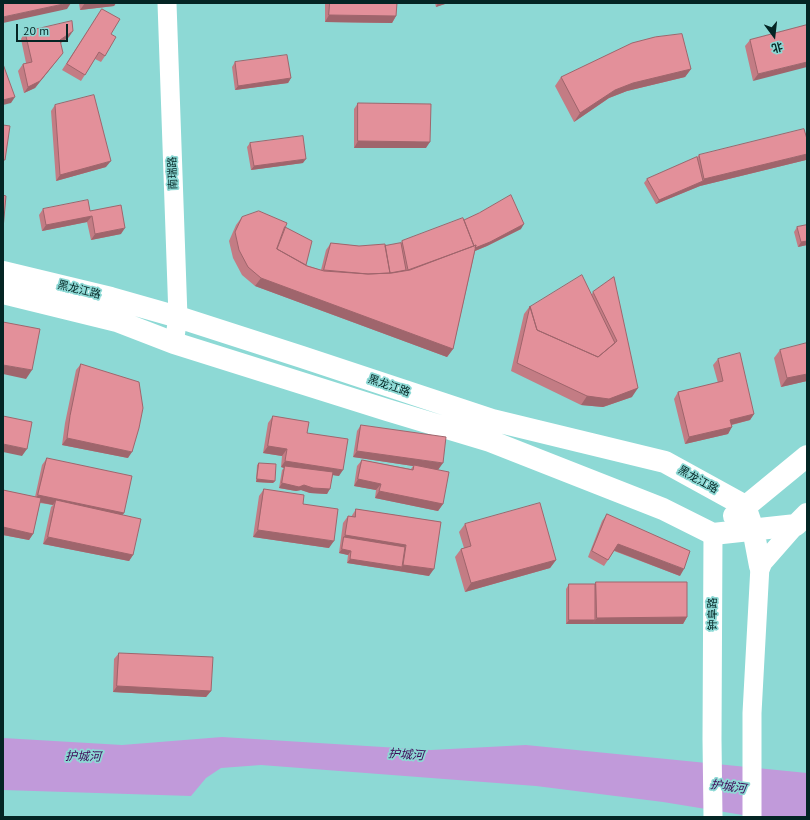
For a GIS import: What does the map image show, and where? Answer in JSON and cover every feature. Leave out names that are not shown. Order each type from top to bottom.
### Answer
[{"type":"main road","name":"黑龙江路","points":[[3,272],[111,298],[178,317],[492,420],[665,462],[745,506]]},
{"type":"main road","name":"黑龙江路","points":[[3,293],[117,321],[174,344],[490,441],[663,509],[713,534]]},
{"type":"main road","points":[[713,534],[807,456]]},
{"type":"main road","points":[[745,506],[754,529],[760,566]]},
{"type":"main road","points":[[713,534],[754,529],[802,519]]},
{"type":"street","name":"南瑞路","points":[[167,3],[178,317],[174,344]]},
{"type":"street","points":[[752,817],[752,713],[760,566],[802,519]]},
{"type":"street","name":"钟阜路","points":[[713,534],[713,817]]},
{"type":"water","name":"护城河","points":[[222,737],[431,750],[526,745],[807,773],[807,817],[755,817],[663,802],[536,786],[261,765],[221,768],[206,778],[191,796],[3,790],[3,738],[122,745]]},
{"type":"building","points":[[3,3],[68,3],[3,17]]},
{"type":"building","points":[[330,3],[397,3],[396,16],[329,15]]},
{"type":"building","points":[[102,9],[120,19],[111,34],[116,37],[105,56],[99,52],[85,75],[67,64]]},
{"type":"building","points":[[72,21],[73,31],[60,40],[63,53],[40,81],[28,87],[23,64],[32,62],[25,32]]},
{"type":"building","points":[[807,25],[807,62],[758,74],[750,40]]},
{"type":"building","points":[[682,34],[691,69],[633,83],[615,90],[580,113],[561,77],[632,43],[655,37]]},
{"type":"building","points":[[287,55],[291,78],[238,86],[235,62]]},
{"type":"building","points":[[3,64],[15,97],[3,100]]},
{"type":"building","points":[[94,95],[111,161],[60,175],[55,105]]},
{"type":"building","points":[[358,103],[431,104],[430,142],[358,141]]},
{"type":"building","points":[[3,125],[10,126],[5,160],[3,160]]},
{"type":"building","points":[[804,129],[807,139],[807,154],[704,179],[699,155]]},
{"type":"building","points":[[303,136],[306,159],[254,166],[250,143]]},
{"type":"building","points":[[697,157],[703,181],[659,200],[647,179]]},
{"type":"building","points":[[3,195],[6,196],[3,229]]},
{"type":"building","points":[[511,195],[524,224],[490,242],[475,248],[476,245],[474,246],[464,220]]},
{"type":"building","points":[[88,200],[90,211],[121,205],[125,228],[95,234],[92,216],[46,225],[43,209]]},
{"type":"building","points":[[259,211],[287,223],[277,249],[307,266],[324,271],[368,274],[392,273],[410,270],[476,245],[453,349],[261,278],[248,267],[239,250],[235,232],[242,217]]},
{"type":"building","points":[[463,218],[474,246],[408,270],[402,241]]},
{"type":"building","points":[[807,225],[807,241],[801,242],[797,227]]},
{"type":"building","points":[[285,227],[312,241],[306,265],[277,249]]},
{"type":"building","points":[[331,243],[359,246],[385,244],[390,273],[368,274],[324,270]]},
{"type":"building","points":[[401,243],[406,270],[390,273],[385,246]]},
{"type":"building","points":[[582,275],[615,343],[598,357],[537,330],[530,307]]},
{"type":"building","points":[[614,277],[638,388],[609,399],[587,396],[517,363],[530,306],[537,330],[598,357],[617,341],[593,292]]},
{"type":"building","points":[[3,322],[40,329],[32,370],[3,365]]},
{"type":"building","points":[[807,343],[807,374],[787,378],[780,350]]},
{"type":"building","points":[[740,353],[754,414],[730,420],[732,427],[689,437],[678,392],[723,381],[718,359]]},
{"type":"building","points":[[81,364],[139,382],[143,408],[132,452],[67,438]]},
{"type":"building","points":[[3,416],[32,422],[27,449],[3,444]]},
{"type":"building","points":[[273,416],[309,422],[307,433],[348,439],[343,470],[285,461],[287,449],[268,446]]},
{"type":"building","points":[[361,425],[446,437],[443,463],[357,451]]},
{"type":"building","points":[[47,458],[132,476],[124,513],[38,495]]},
{"type":"building","points":[[362,460],[413,470],[414,465],[449,472],[443,504],[379,491],[381,484],[358,479]]},
{"type":"building","points":[[259,463],[276,464],[275,481],[257,479]]},
{"type":"building","points":[[285,466],[333,472],[330,489],[313,488],[304,485],[299,487],[282,483]]},
{"type":"building","points":[[264,489],[304,495],[303,504],[338,509],[334,541],[258,530]]},
{"type":"building","points":[[3,490],[41,498],[33,534],[3,527]]},
{"type":"building","points":[[56,500],[141,519],[133,555],[48,537]]},
{"type":"building","points":[[540,503],[556,560],[471,583],[461,549],[471,546],[465,524]]},
{"type":"building","points":[[356,509],[441,522],[434,569],[403,565],[406,545],[345,535],[348,516],[355,517]]},
{"type":"building","points":[[607,514],[690,551],[684,569],[618,544],[608,560],[592,551]]},
{"type":"building","points":[[344,537],[405,547],[402,567],[350,559],[351,551],[342,549]]},
{"type":"building","points":[[596,582],[687,582],[687,617],[597,618]]},
{"type":"building","points":[[569,584],[595,584],[595,620],[569,620]]},
{"type":"building","points":[[119,653],[213,657],[211,691],[117,686]]}]
